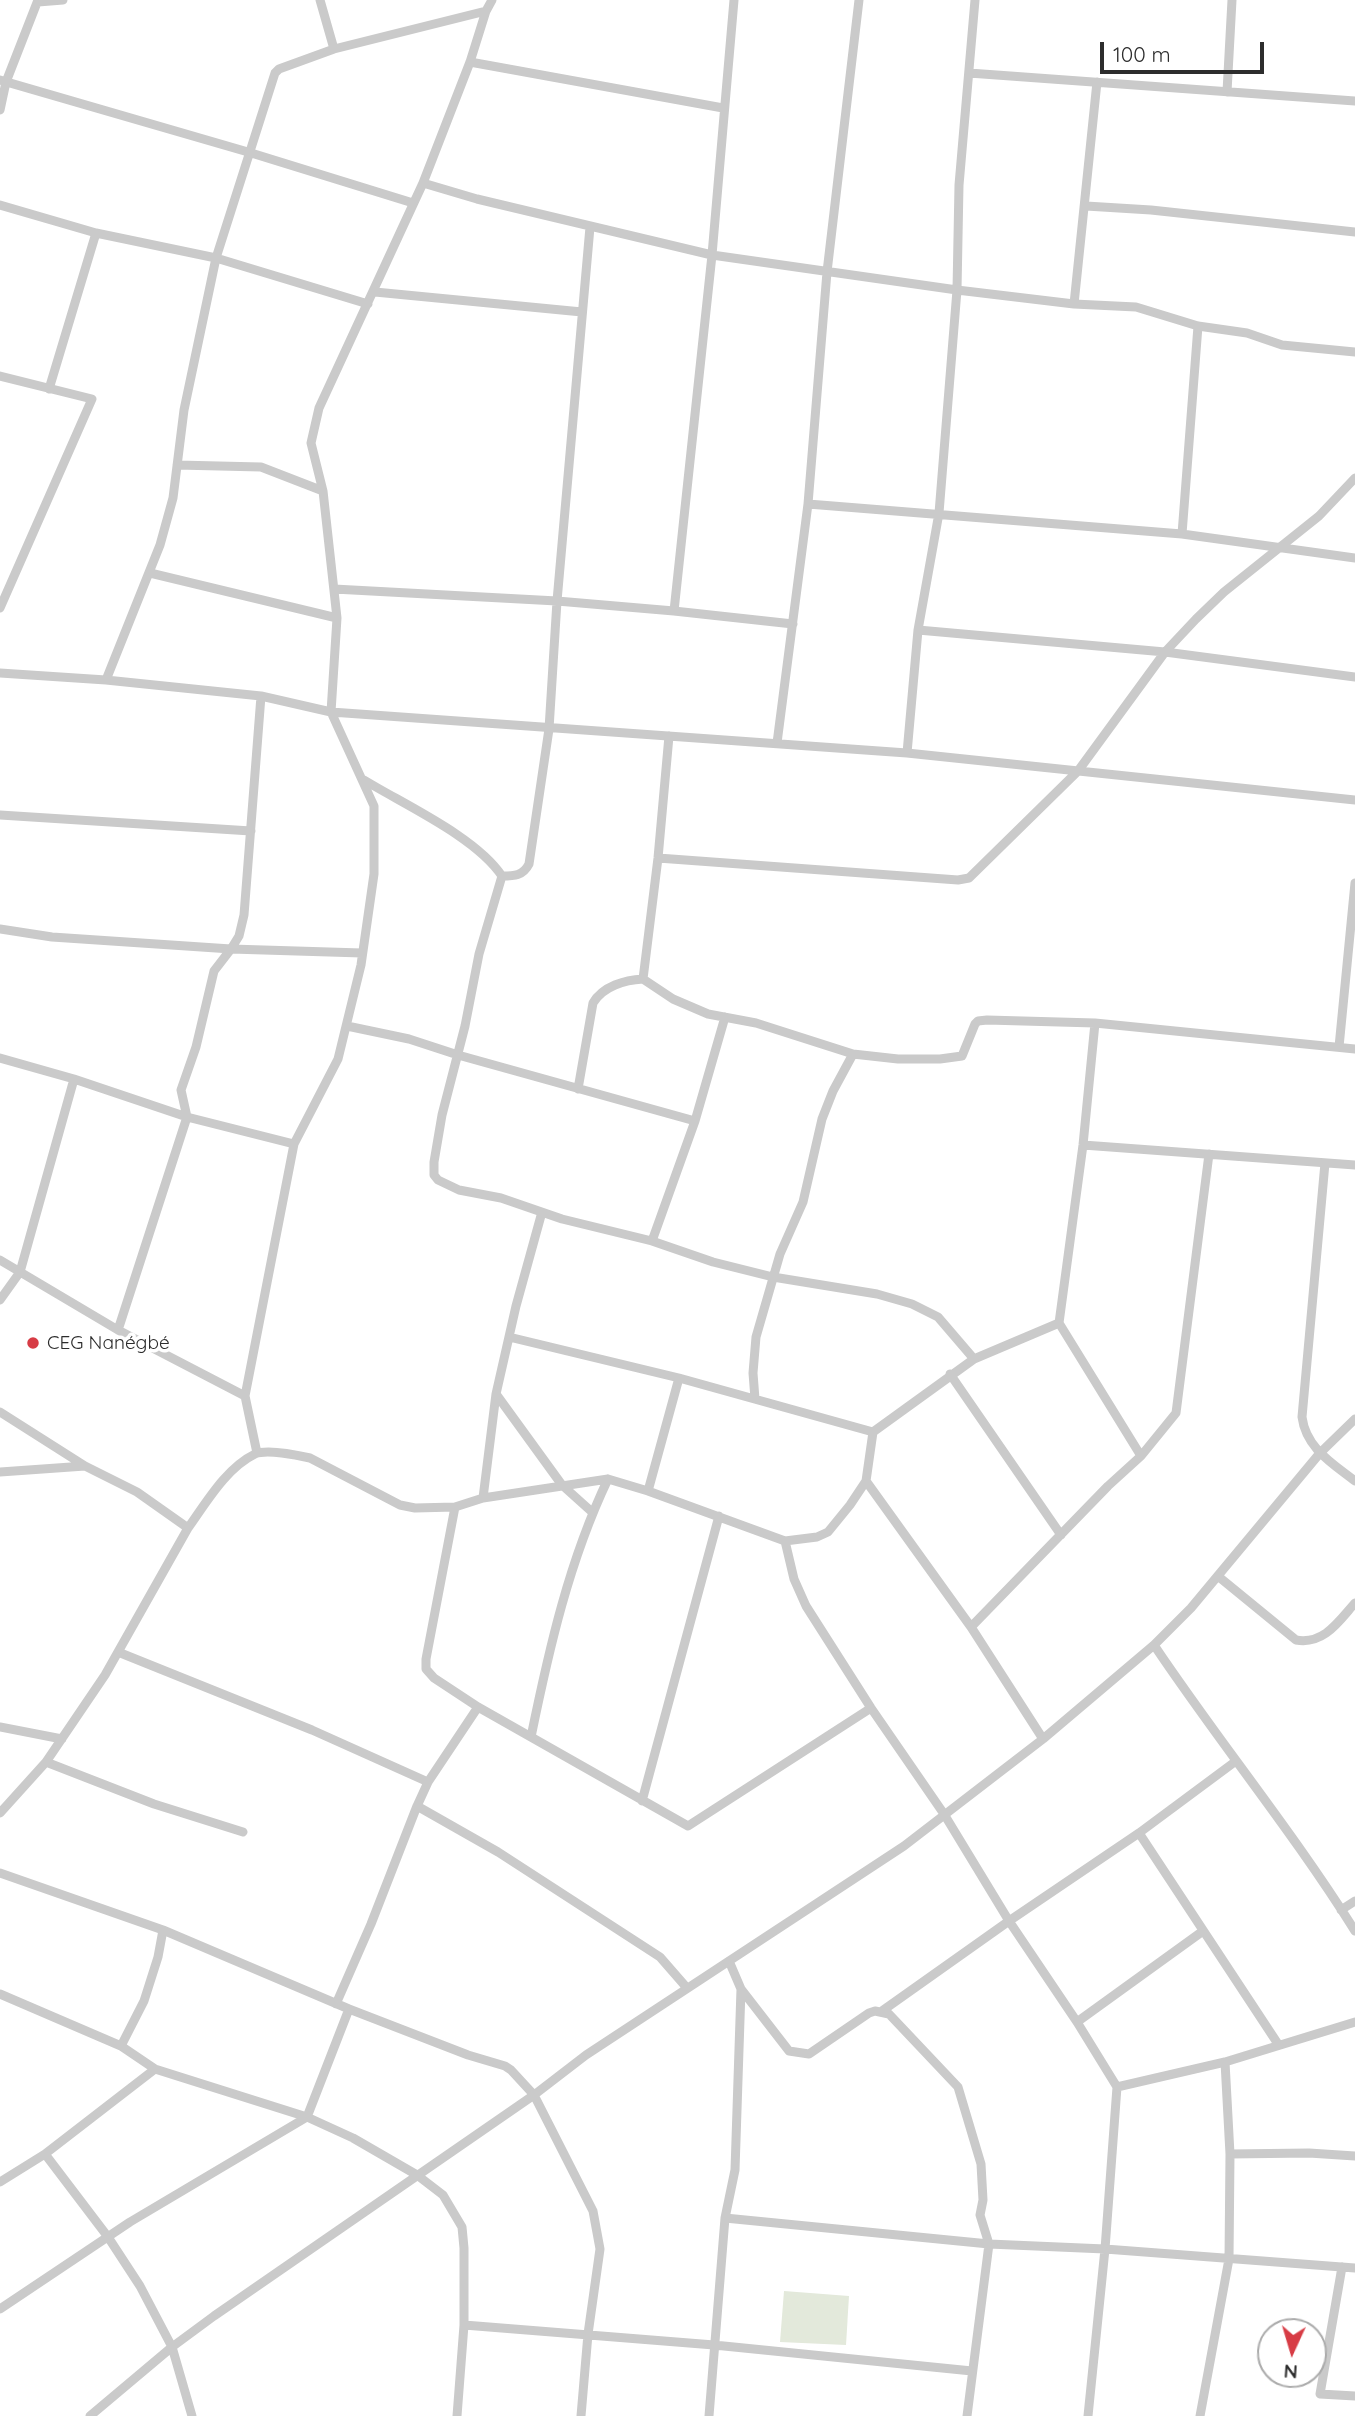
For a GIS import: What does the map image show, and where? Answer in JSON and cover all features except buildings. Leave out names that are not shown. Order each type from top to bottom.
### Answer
[{"type":"street","points":[[0,110],[3,81],[38,1],[63,0]]},
{"type":"street","points":[[320,0],[334,49]]},
{"type":"street","points":[[257,1453],[245,1396],[294,1144],[333,1072],[347,1026],[362,954],[374,874],[376,814],[364,780],[331,712],[337,618],[323,491],[311,443],[313,429],[319,408],[375,292],[423,183],[492,0]]},
{"type":"street","points":[[674,611],[712,255],[734,0]]},
{"type":"street","points":[[777,743],[808,504],[827,272],[859,0]]},
{"type":"street","points":[[906,753],[918,630],[939,513],[957,290],[959,185],[975,0]]},
{"type":"street","points":[[1227,92],[1232,0]]},
{"type":"street","points":[[106,680],[150,573],[173,498],[184,410],[216,258],[275,74],[279,69],[334,49],[486,11]]},
{"type":"street","points":[[470,62],[723,108]]},
{"type":"street","points":[[969,73],[1355,101]]},
{"type":"street","points":[[3,81],[413,203]]},
{"type":"street","points":[[1074,304],[1097,82]]},
{"type":"street","points":[[423,183],[590,227],[712,255],[957,290],[1151,310],[1198,326],[1247,333],[1289,346],[1355,352]]},
{"type":"street","points":[[0,205],[96,233],[216,258],[368,304]]},
{"type":"street","points":[[1086,206],[1151,210],[1355,232]]},
{"type":"street","points":[[502,876],[521,874],[529,864],[550,729],[557,601],[590,227]]},
{"type":"street","points":[[49,389],[96,233]]},
{"type":"street","points":[[375,292],[582,312]]},
{"type":"street","points":[[1182,534],[1198,326]]},
{"type":"street","points":[[0,376],[92,399],[0,608]]},
{"type":"street","points":[[177,465],[261,467],[323,491]]},
{"type":"street","points":[[658,859],[964,880],[979,870],[1078,771],[1165,652],[1196,619],[1224,592],[1319,516],[1355,478]]},
{"type":"street","points":[[808,504],[1182,534],[1355,558]]},
{"type":"street","points":[[150,573],[337,618]]},
{"type":"street","points":[[334,589],[557,601],[793,624]]},
{"type":"street","points":[[918,630],[1165,652],[1355,677]]},
{"type":"street","points":[[0,673],[106,680],[261,696],[331,712],[906,753],[1355,800]]},
{"type":"street","points":[[118,1330],[187,1117],[181,1090],[196,1047],[214,971],[239,936],[244,915],[261,696]]},
{"type":"street","points":[[643,979],[658,859],[669,736]]},
{"type":"street","points":[[364,780],[470,844],[493,863],[502,876]]},
{"type":"street","points":[[0,815],[251,831]]},
{"type":"street","points":[[502,876],[479,954],[458,1055],[442,1115],[434,1175],[445,1185],[652,1241],[713,1262],[773,1277],[877,1294],[912,1304],[938,1317],[974,1359]]},
{"type":"street","points":[[1339,1047],[1355,883]]},
{"type":"street","points":[[0,929],[52,937],[231,949],[362,954]]},
{"type":"street","points":[[578,1089],[593,1003],[598,994],[633,980],[643,979],[673,999],[708,1014],[756,1023],[853,1054],[898,1059],[962,1056],[971,1031],[978,1021],[1095,1023],[1355,1049]]},
{"type":"street","points":[[652,1241],[695,1121],[725,1017]]},
{"type":"street","points":[[1095,1023],[1083,1145],[1059,1322],[1141,1456]]},
{"type":"street","points":[[347,1026],[409,1039],[695,1121]]},
{"type":"street","points":[[755,1399],[753,1373],[756,1337],[773,1277],[803,1202],[822,1119],[853,1054]]},
{"type":"street","points":[[0,1058],[74,1079],[187,1117],[294,1144]]},
{"type":"street","points":[[0,1300],[20,1272],[74,1079]]},
{"type":"street","points":[[1083,1145],[1355,1165]]},
{"type":"street","points":[[971,1627],[1141,1456],[1172,1420],[1179,1401],[1209,1154]]},
{"type":"street","points":[[1325,1163],[1302,1417],[1308,1439],[1320,1453],[1355,1481]]},
{"type":"street","points":[[483,1498],[496,1394],[542,1212]]},
{"type":"street","points":[[0,1260],[118,1330],[245,1396]]},
{"type":"street","points":[[0,1813],[62,1740],[118,1652],[188,1528],[210,1496],[233,1471],[257,1453],[293,1454],[310,1458],[400,1505],[427,1509],[455,1507],[483,1498],[608,1479],[785,1541],[817,1537],[828,1532],[850,1506],[866,1481],[873,1432],[974,1359],[1059,1322]]},
{"type":"street","points":[[509,1337],[678,1378],[873,1432]]},
{"type":"street","points":[[950,1374],[1060,1535]]},
{"type":"street","points":[[648,1491],[678,1378]]},
{"type":"street","points":[[496,1394],[562,1485],[592,1512]]},
{"type":"street","points":[[0,1412],[85,1466],[137,1492],[188,1528]]},
{"type":"street","points":[[90,2416],[172,2347],[534,2095],[586,2055],[904,1846],[1043,1740],[1154,1645],[1219,1577],[1320,1453],[1355,1419]]},
{"type":"street","points":[[0,1472],[85,1466]]},
{"type":"street","points":[[531,1737],[561,1602],[592,1512],[608,1479]]},
{"type":"street","points":[[866,1481],[971,1627],[1043,1740]]},
{"type":"street","points":[[455,1507],[426,1669],[434,1678],[478,1707],[688,1826],[871,1708]]},
{"type":"street","points":[[642,1801],[719,1516]]},
{"type":"street","points":[[785,1541],[794,1579],[806,1606],[871,1708],[944,1814],[1009,1921],[1117,2087],[1105,2249],[1088,2416]]},
{"type":"street","points":[[1219,1577],[1296,1640],[1314,1640],[1326,1634],[1355,1603]]},
{"type":"street","points":[[1154,1645],[1355,1931]]},
{"type":"street","points":[[118,1652],[312,1730],[428,1782]]},
{"type":"street","points":[[336,2004],[428,1782],[478,1707]]},
{"type":"street","points":[[0,1727],[62,1740]]},
{"type":"street","points":[[729,1961],[741,1989],[789,2051],[809,2053],[869,2013],[882,2011],[1139,1833],[1236,1761]]},
{"type":"street","points":[[46,1762],[154,1804],[243,1832]]},
{"type":"street","points":[[417,1806],[498,1852],[660,1956],[687,1988]]},
{"type":"street","points":[[1139,1833],[1278,2044]]},
{"type":"street","points":[[0,1873],[163,1930],[336,2004],[468,2055],[505,2066],[534,2095],[593,2211],[597,2227],[600,2249],[588,2334],[581,2416]]},
{"type":"street","points":[[1341,1910],[1355,1901]]},
{"type":"street","points":[[121,2046],[144,2001],[163,1930]]},
{"type":"street","points":[[1077,2022],[1203,1931]]},
{"type":"street","points":[[709,2416],[725,2218],[735,2170],[741,1989]]},
{"type":"street","points":[[0,1994],[121,2046],[155,2069],[307,2116],[354,2138],[418,2175],[443,2195],[461,2227],[464,2248],[464,2325],[457,2416]]},
{"type":"street","points":[[0,2309],[108,2237],[307,2116],[349,2009]]},
{"type":"street","points":[[882,2011],[889,2014],[958,2087],[981,2164],[983,2200],[980,2215],[989,2244],[967,2416]]},
{"type":"street","points":[[1117,2087],[1225,2062],[1355,2022]]},
{"type":"street","points":[[1199,2416],[1229,2259],[1230,2154],[1225,2062]]},
{"type":"street","points":[[0,2182],[45,2154],[155,2069]]},
{"type":"street","points":[[1230,2154],[1309,2153],[1355,2156]]},
{"type":"street","points":[[45,2154],[108,2237],[140,2286],[172,2347],[192,2416]]},
{"type":"street","points":[[725,2218],[989,2244],[1105,2249],[1355,2268]]},
{"type":"street","points":[[1342,2267],[1320,2394],[1355,2396]]},
{"type":"street","points":[[464,2325],[714,2345],[972,2371]]},
{"type":"shaded area","points":[[784,2291],[849,2296],[846,2345],[780,2342]]},
{"type":"place","name":"CEG Nanégbé","points":[[33,1343]]}]
